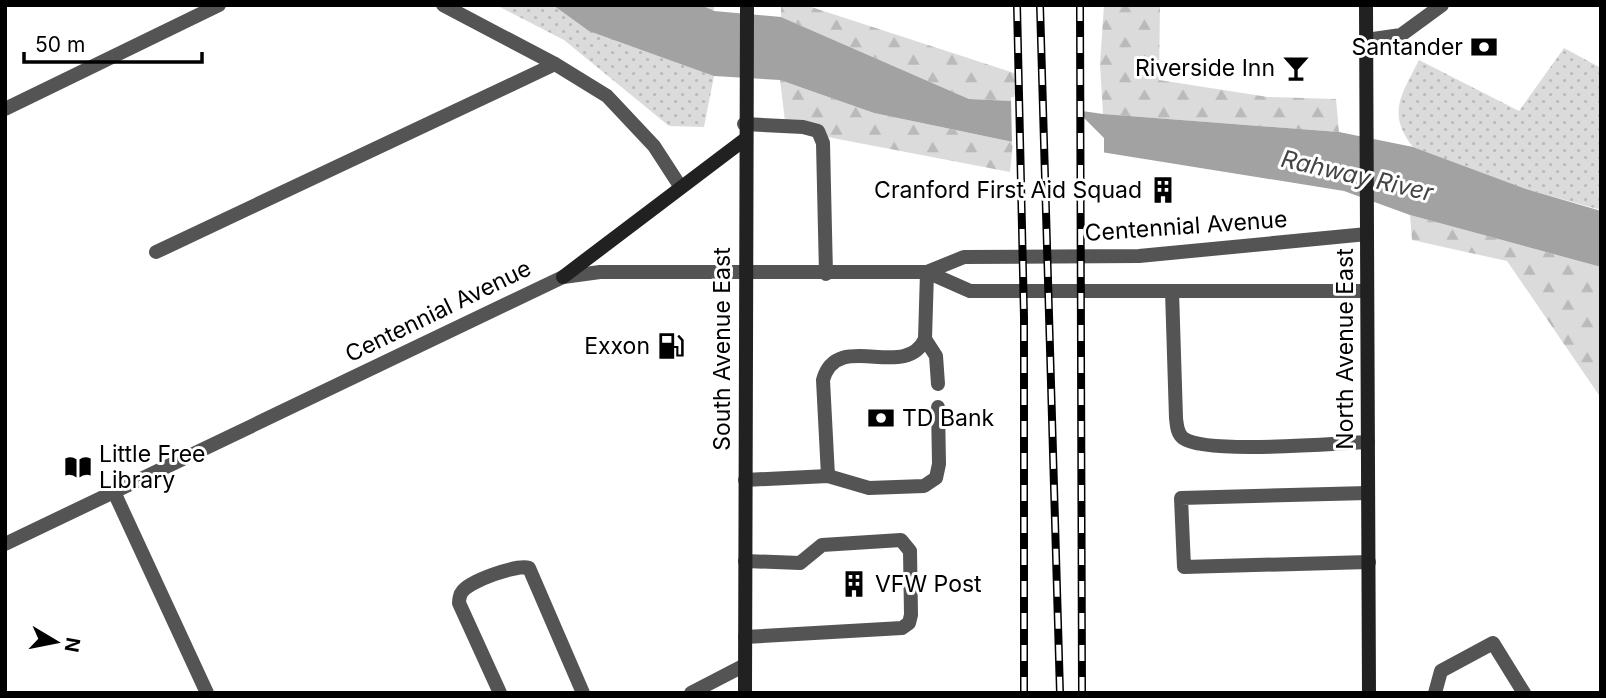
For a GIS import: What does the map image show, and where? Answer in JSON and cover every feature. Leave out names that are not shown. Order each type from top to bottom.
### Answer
[{"type":"main road","name":"South Avenue East","points":[[745,693],[744,118],[747,5]]},
{"type":"main road","name":"North Avenue East","points":[[1366,5],[1369,693]]},
{"type":"main road","points":[[563,276],[744,140]]},
{"type":"street","points":[[5,109],[219,5]]},
{"type":"street","points":[[443,5],[555,64],[607,96],[654,146],[680,186]]},
{"type":"street","points":[[1366,40],[1401,35],[1442,5]]},
{"type":"street","points":[[156,252],[555,64]]},
{"type":"street","points":[[744,118],[818,131],[823,143],[826,274]]},
{"type":"street","name":"Centennial Avenue","points":[[5,544],[563,276],[600,272],[927,272],[964,257],[1139,256],[1367,234]]},
{"type":"street","points":[[828,476],[823,380],[826,367],[838,357],[907,356],[920,349],[925,339],[927,272]]},
{"type":"street","name":"Centennial Avenue","points":[[927,272],[970,291],[1367,290]]},
{"type":"street","points":[[1172,291],[1176,418],[1178,432],[1185,439],[1197,443],[1249,447],[1368,442]]},
{"type":"street","points":[[925,339],[936,356],[938,384]]},
{"type":"street","points":[[745,480],[828,476],[869,488],[924,486],[936,478],[939,464],[938,407]]},
{"type":"street","points":[[114,492],[206,693]]},
{"type":"street","points":[[1368,493],[1181,498],[1184,568],[1368,562]]},
{"type":"street","points":[[745,561],[800,563],[822,545],[901,540],[910,551],[911,615],[909,623],[902,628],[745,637]]},
{"type":"street","points":[[500,693],[459,603],[461,593],[468,586],[520,565],[529,568],[583,693]]},
{"type":"street","points":[[1435,693],[1441,671],[1493,643],[1524,693]]},
{"type":"street","points":[[691,693],[745,665]]},
{"type":"green space","points":[[496,5],[714,5],[714,76],[704,127],[669,126],[564,40]]},
{"type":"green space","points":[[781,5],[805,5],[1020,75],[1013,101],[969,99],[781,17]]},
{"type":"green space","points":[[1104,5],[1160,5],[1159,80],[1268,97],[1336,99],[1339,132],[1103,114],[1100,64]]},
{"type":"green space","points":[[1564,48],[1601,68],[1601,210],[1526,189],[1413,147],[1405,135],[1400,124],[1400,104],[1419,60],[1519,111]]},
{"type":"green space","points":[[780,80],[874,113],[1013,142],[1010,172],[786,129]]},
{"type":"green space","points":[[1410,215],[1601,267],[1601,398],[1507,261],[1412,240]]},
{"type":"water","name":"Rahway River","points":[[553,5],[701,5],[714,11],[781,17],[969,99],[1013,101],[1103,114],[1339,132],[1413,147],[1526,189],[1601,211],[1601,267],[1410,215],[1344,191],[1101,152],[1013,142],[874,113],[780,80],[714,76],[589,31]]},
{"type":"pier","points":[[1011,97],[1072,106],[1104,138],[1104,156],[1012,145]]},
{"type":"railway","points":[[1017,5],[1024,317],[1024,693]]},
{"type":"railway","points":[[1040,5],[1060,693]]},
{"type":"railway","points":[[1080,5],[1082,693]]},
{"type":"place","name":"Santander","points":[[1484,47]]},
{"type":"place","name":"Riverside Inn","points":[[1296,68]]},
{"type":"place","name":"Cranford First Aid Squad","points":[[1163,190]]},
{"type":"place","name":"Exxon","points":[[671,346]]},
{"type":"place","name":"TD Bank","points":[[881,418]]},
{"type":"place","name":"Little Free Library","points":[[78,467]]},
{"type":"place","name":"VFW Post","points":[[854,584]]}]
